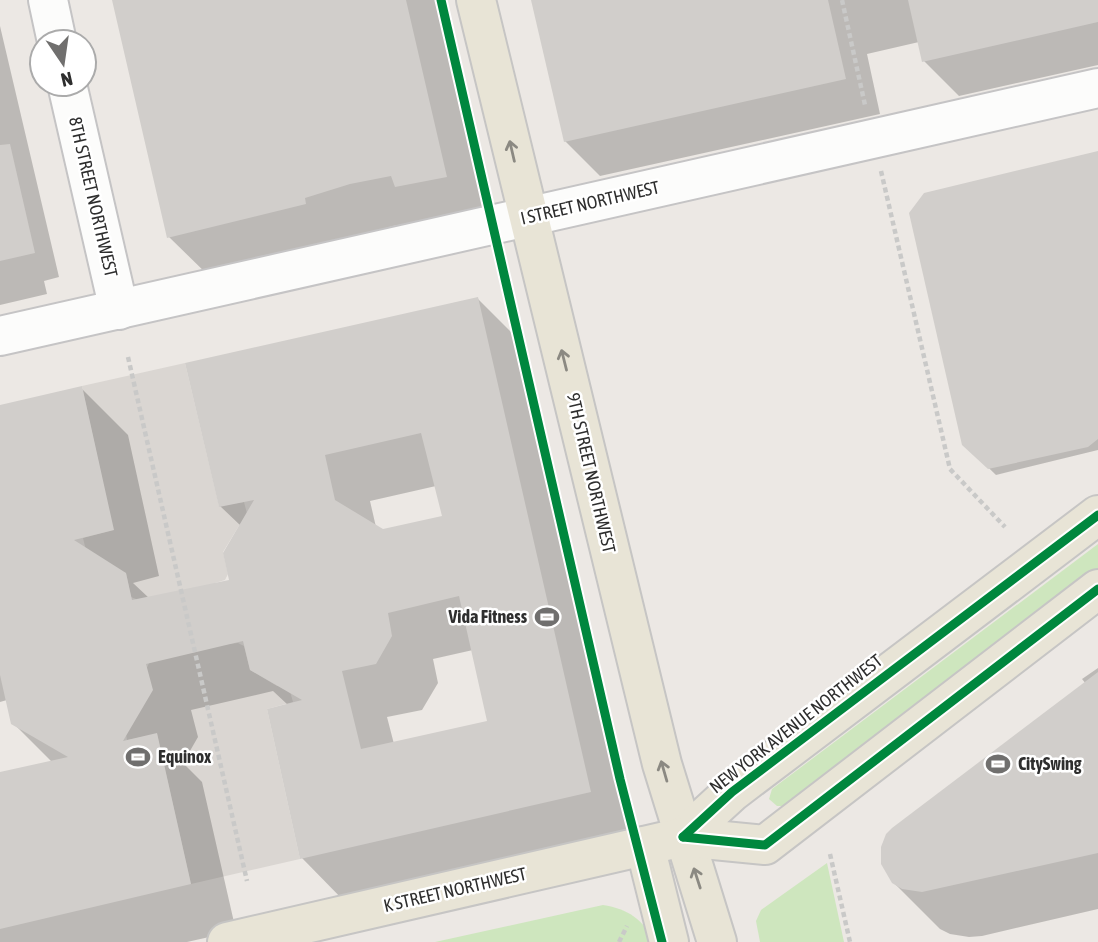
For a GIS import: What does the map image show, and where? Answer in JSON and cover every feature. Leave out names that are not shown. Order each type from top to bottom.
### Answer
[{"type":"main road","name":"9TH STREET NORTHWEST","points":[[476,0],[640,677],[683,837],[718,942]]},
{"type":"main road","name":"NEW YORK AVENUE NORTHWEST","points":[[683,837],[732,792],[1098,514]]},
{"type":"main road","points":[[683,837],[765,845],[1098,589]]},
{"type":"main road","name":"K STREET NORTHWEST","points":[[227,942],[683,837]]},
{"type":"main road","points":[[645,846],[669,942]]},
{"type":"street","points":[[48,0],[54,28]]},
{"type":"street","name":"I STREET NORTHWEST","points":[[0,336],[1098,88]]},
{"type":"street","name":"8TH STREET NORTHWEST","points":[[70,98],[118,310]]},
{"type":"path","points":[[842,0],[867,111]]},
{"type":"path","points":[[879,164],[950,470],[1005,527]]},
{"type":"path","points":[[128,357],[247,881]]},
{"type":"path","points":[[830,854],[850,942]]},
{"type":"path","points":[[619,942],[627,926]]},
{"type":"green space","points":[[1098,544],[1098,569],[783,806],[777,806],[769,799],[772,789]]},
{"type":"green space","points":[[827,863],[844,942],[760,942],[756,921],[761,910]]},
{"type":"green space","points":[[603,905],[634,916],[654,942],[435,942]]},
{"type":"shaded area","points":[[185,363],[219,506],[244,502],[249,521],[240,524],[223,552],[228,574],[225,580],[215,583],[228,644],[238,643],[244,646],[250,670],[277,686],[288,684],[293,702],[267,709],[300,859],[191,884],[157,734],[127,740],[124,721],[149,663],[136,599],[131,597],[126,573],[88,559],[83,538],[113,530],[82,386]]},
{"type":"building","points":[[112,0],[406,0],[447,177],[395,187],[391,176],[350,184],[305,198],[306,204],[167,238]]},
{"type":"building","points":[[531,0],[828,0],[846,79],[564,142]]},
{"type":"building","points":[[908,0],[1098,0],[1098,22],[922,62]]},
{"type":"building","points":[[10,144],[35,253],[0,261],[0,145]]},
{"type":"building","points":[[1098,151],[1098,439],[1088,447],[988,469],[962,445],[909,213],[924,193]]},
{"type":"building","points":[[478,297],[591,792],[300,859],[267,709],[302,700],[250,670],[243,641],[146,664],[153,690],[123,741],[157,733],[191,884],[0,929],[0,772],[68,757],[11,724],[0,675],[0,405],[82,386],[114,530],[74,540],[126,573],[132,600],[229,580],[223,553],[254,500],[219,507],[185,363]],"holes":[[[421,433],[442,516],[383,529],[335,500],[325,455]],[[459,596],[487,721],[361,749],[342,671],[376,664],[392,636],[388,613]]]},
{"type":"building","points":[[1098,672],[1098,853],[922,892],[902,889],[892,883],[881,864],[881,847],[886,834]]},
{"type":"cycle path","points":[[441,0],[620,779],[662,942]]},
{"type":"cycle path","points":[[683,837],[732,792],[1098,515]]},
{"type":"cycle path","points":[[683,837],[765,845],[1098,589]]},
{"type":"place","name":"Vida Fitness","points":[[547,617]]},
{"type":"place","name":"Equinox","points":[[138,757]]},
{"type":"place","name":"CitySwing","points":[[998,764]]}]
